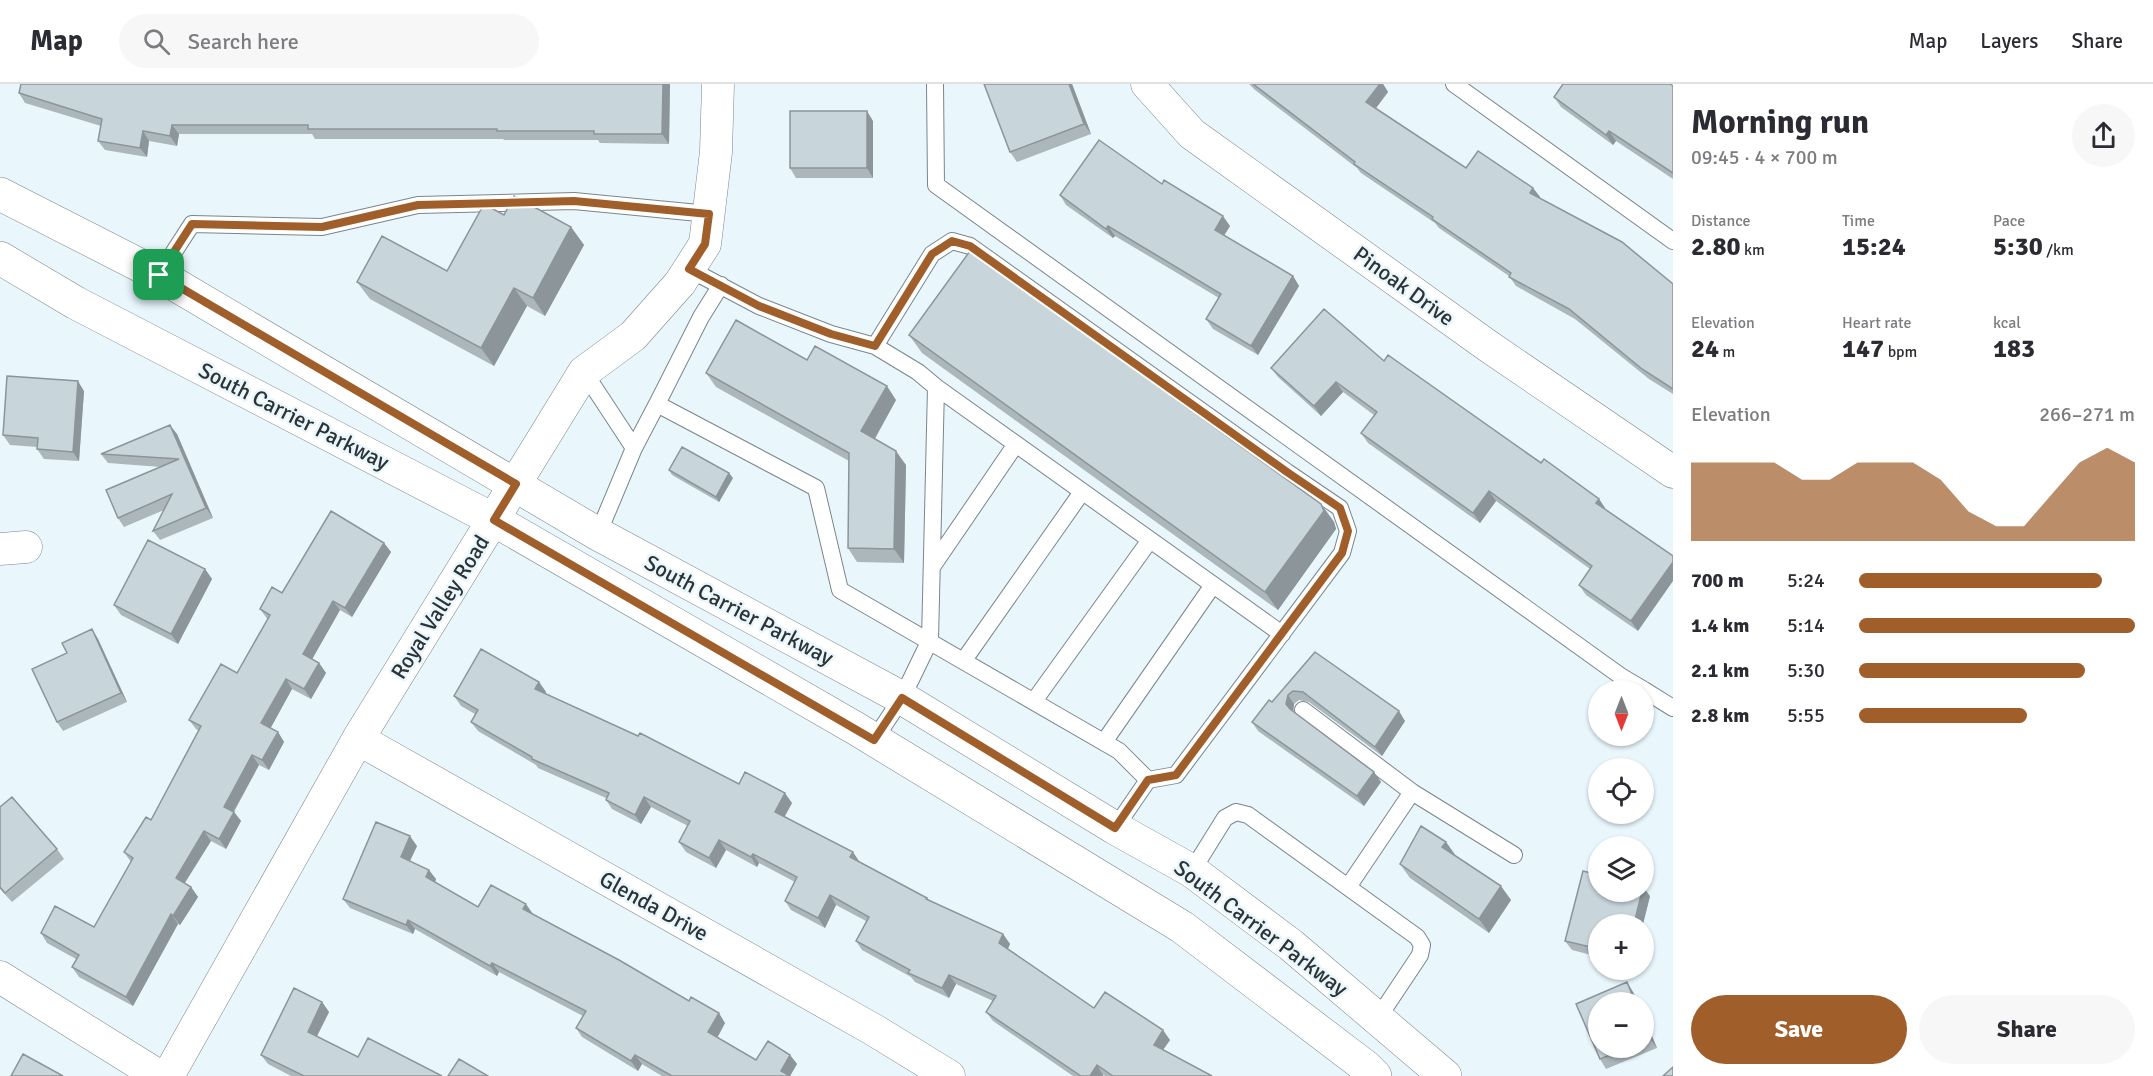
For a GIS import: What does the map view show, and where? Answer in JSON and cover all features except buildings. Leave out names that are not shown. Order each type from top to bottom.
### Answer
[{"type":"main road","name":"South Carrier Parkway","points":[[0,194],[159,275],[516,484],[597,534],[902,698],[1115,828],[1192,871],[1291,945],[1445,1076]]},
{"type":"main road","name":"South Carrier Parkway","points":[[0,258],[76,303],[494,520],[874,740],[1182,927],[1371,1071]]},
{"type":"main road","points":[[1371,1071],[1387,1026]]},
{"type":"street","name":"Royal Valley Road","points":[[168,1076],[358,739],[584,372],[633,336],[680,283],[705,244],[716,152],[718,84]]},
{"type":"street","name":"Pinoak Drive","points":[[1147,84],[1192,134],[1478,339],[1673,472]]},
{"type":"street","name":"Glenda Drive","points":[[358,739],[874,1030],[949,1076]]},
{"type":"street","points":[[0,977],[159,1076]]},
{"type":"lane","points":[[935,84],[936,184],[1628,680]]},
{"type":"lane","points":[[1454,84],[1673,241]]},
{"type":"lane","points":[[159,275],[192,224],[322,227],[418,205],[574,201],[709,214]]},
{"type":"lane","points":[[875,346],[932,254],[952,241],[970,246],[1340,508],[1348,531],[1342,553],[1176,775],[1148,780],[1115,828]]},
{"type":"lane","points":[[689,269],[759,306],[831,334],[875,346],[918,372],[1282,634]]},
{"type":"lane","points":[[597,534],[634,448],[701,317],[721,285]]},
{"type":"lane","points":[[584,372],[634,448]]},
{"type":"lane","points":[[874,740],[902,698],[930,640],[936,387]]},
{"type":"lane","points":[[657,404],[816,488],[840,590],[1119,751],[1148,780]]},
{"type":"lane","points":[[932,567],[1016,444]]},
{"type":"lane","points":[[964,660],[1082,492]]},
{"type":"lane","points":[[1034,701],[1150,540]]},
{"type":"lane","points":[[1104,742],[1213,585]]},
{"type":"lane","points":[[1654,696],[1673,708]]},
{"type":"lane","points":[[1303,710],[1412,792],[1514,855]]},
{"type":"lane","points":[[1348,887],[1412,792]]},
{"type":"lane","points":[[1192,871],[1226,818],[1236,812],[1248,815],[1417,937],[1422,945],[1420,955],[1387,1026]]},
{"type":"route","points":[[574,201],[709,214],[705,244],[689,269],[759,306],[831,334],[875,346],[932,254],[952,241],[970,246],[1340,508],[1348,531],[1342,553],[1176,775],[1148,780],[1115,828],[902,698],[874,740],[494,520],[516,484],[159,275],[192,224],[322,227],[418,205],[574,201]]}]
